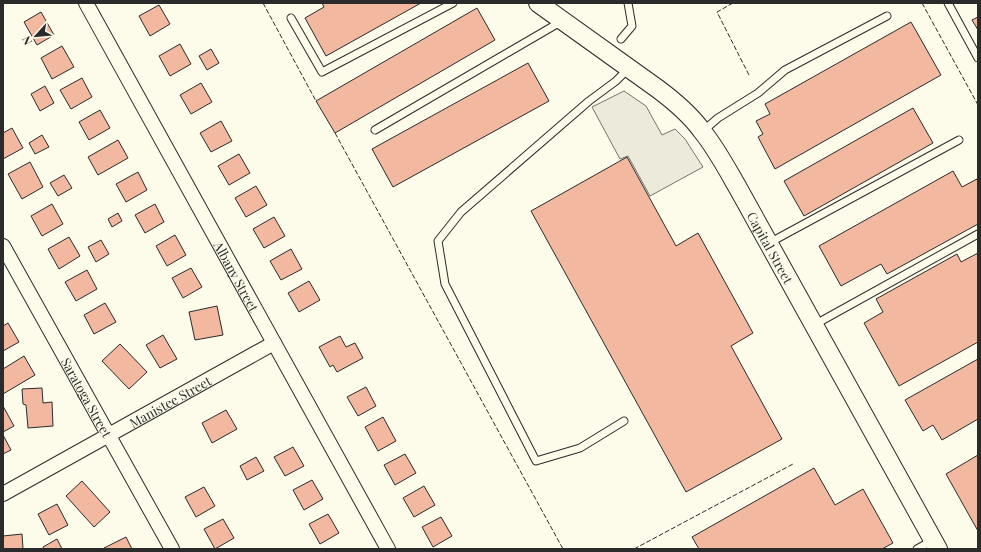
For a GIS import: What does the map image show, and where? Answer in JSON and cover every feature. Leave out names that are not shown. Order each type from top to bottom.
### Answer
[{"type":"street","name":"Albany Street","points":[[86,3],[388,549]]},
{"type":"street","name":"Capital Street","points":[[538,3],[676,103],[703,131],[724,163],[814,325],[929,546]]},
{"type":"street","name":"Saratoga Street","points":[[3,246],[172,549]]},
{"type":"street","name":"Manistee Street","points":[[3,494],[274,343]]},
{"type":"lane","points":[[291,18],[322,72],[453,3]]},
{"type":"lane","points":[[621,39],[632,26],[628,3]]},
{"type":"lane","points":[[948,3],[978,58]]},
{"type":"lane","points":[[703,131],[718,118],[758,94],[785,70],[887,16]]},
{"type":"lane","points":[[375,130],[562,21]]},
{"type":"lane","points":[[624,421],[580,448],[536,461],[445,284],[438,241],[461,212],[589,101],[616,81],[629,68]]},
{"type":"lane","points":[[769,244],[959,140]]},
{"type":"lane","points":[[814,325],[978,234]]},
{"type":"shaded area","points":[[624,91],[646,106],[662,135],[675,129],[685,139],[703,167],[650,196],[628,156],[620,159],[592,107]]},
{"type":"building","points":[[322,3],[421,3],[326,56],[305,18],[324,7]]},
{"type":"building","points":[[159,5],[170,24],[150,36],[139,16]]},
{"type":"building","points":[[477,8],[495,40],[335,133],[316,101]]},
{"type":"building","points":[[41,12],[54,35],[37,45],[24,22]]},
{"type":"building","points":[[978,17],[978,30],[972,20]]},
{"type":"building","points":[[911,22],[941,75],[775,169],[758,137],[763,134],[756,121],[770,114],[765,104]]},
{"type":"building","points":[[180,44],[191,64],[170,76],[159,56]]},
{"type":"building","points":[[62,46],[74,67],[52,79],[41,58]]},
{"type":"building","points":[[211,49],[219,63],[207,70],[199,56]]},
{"type":"building","points":[[528,63],[549,101],[393,187],[372,149]]},
{"type":"building","points":[[82,78],[92,97],[71,109],[60,90]]},
{"type":"building","points":[[201,83],[212,102],[191,114],[180,95]]},
{"type":"building","points":[[45,86],[54,103],[40,111],[31,94]]},
{"type":"building","points":[[913,108],[933,143],[804,216],[784,181]]},
{"type":"building","points":[[100,110],[110,128],[89,140],[79,122]]},
{"type":"building","points":[[221,121],[232,141],[211,152],[200,133]]},
{"type":"building","points":[[12,128],[23,148],[3,159],[3,133]]},
{"type":"building","points":[[42,135],[49,147],[35,154],[29,143]]},
{"type":"building","points":[[118,140],[128,158],[98,175],[88,157]]},
{"type":"building","points":[[239,154],[250,173],[229,185],[218,166]]},
{"type":"building","points":[[627,157],[676,246],[698,233],[753,333],[731,346],[782,439],[686,492],[531,211]]},
{"type":"building","points":[[30,162],[43,187],[22,199],[8,174]]},
{"type":"building","points":[[953,171],[962,187],[977,179],[978,224],[887,274],[881,264],[841,286],[819,246]]},
{"type":"building","points":[[138,172],[147,190],[126,202],[116,184]]},
{"type":"building","points":[[64,175],[72,188],[58,196],[50,183]]},
{"type":"building","points":[[256,186],[267,205],[246,217],[235,198]]},
{"type":"building","points":[[52,204],[63,224],[42,236],[31,216]]},
{"type":"building","points":[[155,204],[164,222],[145,233],[135,215]]},
{"type":"building","points":[[118,213],[122,221],[112,227],[108,219]]},
{"type":"building","points":[[274,217],[285,236],[264,248],[253,229]]},
{"type":"building","points":[[175,235],[186,255],[167,266],[156,246]]},
{"type":"building","points":[[69,237],[80,256],[59,269],[48,249]]},
{"type":"building","points":[[101,240],[109,254],[96,262],[88,247]]},
{"type":"building","points":[[291,249],[302,269],[281,280],[270,261]]},
{"type":"building","points":[[978,253],[978,342],[899,386],[864,323],[883,312],[876,299],[957,254],[961,262]]},
{"type":"building","points":[[191,268],[202,287],[183,298],[172,278]]},
{"type":"building","points":[[87,270],[97,289],[76,301],[65,282]]},
{"type":"building","points":[[309,281],[320,300],[299,312],[288,293]]},
{"type":"building","points":[[105,303],[116,322],[94,334],[84,315]]},
{"type":"building","points":[[217,306],[223,335],[195,340],[189,312]]},
{"type":"building","points":[[8,323],[19,342],[3,351],[3,326]]},
{"type":"building","points":[[163,335],[177,359],[160,368],[146,345]]},
{"type":"building","points":[[340,336],[346,347],[355,343],[363,358],[337,372],[333,365],[330,367],[319,347]]},
{"type":"building","points":[[120,344],[147,372],[129,389],[102,361]]},
{"type":"building","points":[[24,356],[35,375],[3,394],[3,369]]},
{"type":"building","points":[[978,359],[978,419],[942,440],[933,425],[923,431],[905,400]]},
{"type":"building","points":[[366,387],[376,406],[358,416],[347,397]]},
{"type":"building","points":[[42,388],[43,403],[52,402],[53,426],[28,428],[26,405],[23,404],[22,389]]},
{"type":"building","points":[[3,406],[14,426],[3,432]]},
{"type":"building","points":[[226,410],[237,429],[212,443],[202,423]]},
{"type":"building","points":[[383,417],[396,441],[378,451],[365,427]]},
{"type":"building","points":[[3,435],[11,450],[3,454]]},
{"type":"building","points":[[293,447],[304,466],[285,476],[274,457]]},
{"type":"building","points":[[405,454],[416,473],[395,485],[384,465]]},
{"type":"building","points":[[978,455],[978,531],[946,474]]},
{"type":"building","points":[[256,457],[264,471],[247,480],[240,466]]},
{"type":"building","points":[[814,468],[835,505],[863,489],[893,543],[882,549],[699,549],[692,537]]},
{"type":"building","points":[[312,480],[323,499],[304,510],[293,490]]},
{"type":"building","points":[[82,481],[110,512],[94,527],[66,496]]},
{"type":"building","points":[[424,486],[435,505],[414,517],[403,498]]},
{"type":"building","points":[[204,487],[215,506],[196,517],[185,497]]},
{"type":"building","points":[[57,504],[68,525],[49,535],[38,514]]},
{"type":"building","points":[[328,514],[339,533],[320,544],[309,524]]},
{"type":"building","points":[[441,517],[452,536],[433,547],[422,527]]},
{"type":"building","points":[[223,519],[234,538],[215,549],[204,529]]},
{"type":"building","points":[[22,534],[23,549],[3,549],[3,536]]},
{"type":"building","points":[[126,537],[132,549],[104,549],[104,548]]},
{"type":"building","points":[[57,539],[62,549],[44,549],[43,547]]},
{"type":"fence","points":[[263,3],[316,101]]},
{"type":"fence","points":[[733,3],[717,12],[749,75]]},
{"type":"fence","points":[[922,3],[978,105]]},
{"type":"fence","points":[[335,133],[563,549]]},
{"type":"fence","points":[[634,549],[793,464]]}]
